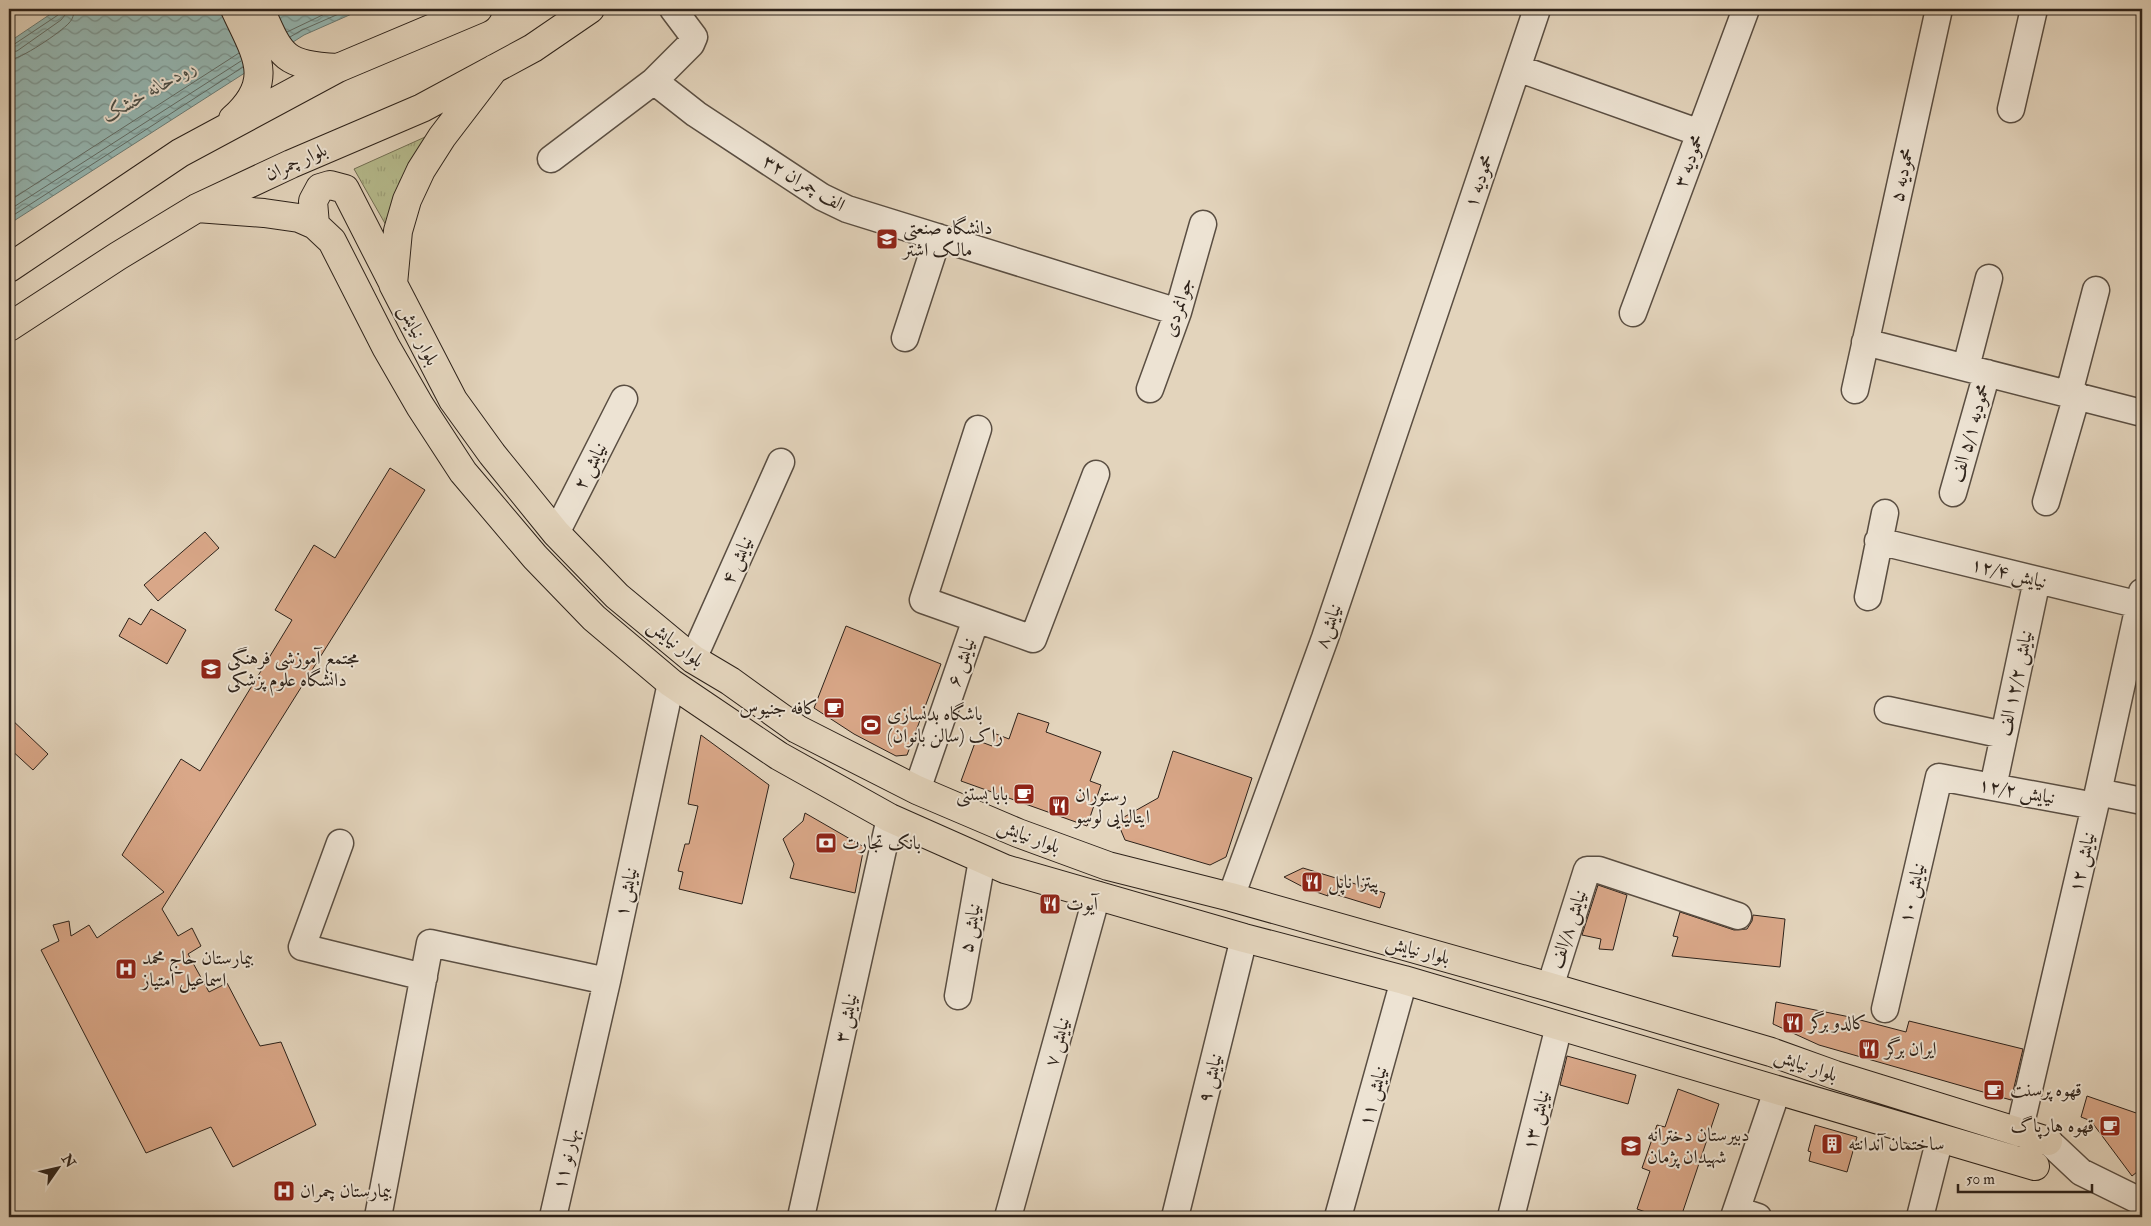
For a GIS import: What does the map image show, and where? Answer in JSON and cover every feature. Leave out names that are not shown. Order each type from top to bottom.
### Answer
[{"type":"main road","points":[[215,135],[250,102],[258,85],[258,60],[235,9]]},
{"type":"main road","points":[[260,9],[275,44],[285,56],[311,66],[338,68]]},
{"type":"main road","points":[[9,268],[180,153],[338,68],[478,9]]},
{"type":"main road","name":"بلوار چمران","points":[[9,327],[118,256],[197,208],[291,164],[422,108],[533,48],[590,9]]},
{"type":"main road","name":"بلوار نیایش","points":[[494,69],[442,137],[421,170],[407,200],[398,231],[394,284],[446,388],[492,454],[556,533],[616,596],[693,659],[730,681],[797,729],[917,790],[1018,833],[1108,866],[1231,897],[1550,987],[1772,1052],[1834,1075],[2048,1141]]},
{"type":"main road","points":[[315,225],[313,201],[320,188],[330,185],[345,189],[394,284]]},
{"type":"main road","name":"بلوار نیایش","points":[[197,208],[264,213],[299,218],[315,225],[332,241],[386,347],[420,406],[463,472],[535,556],[594,618],[671,683],[779,756],[890,818],[1005,869],[1244,938],[1404,980],[2035,1166]]},
{"type":"main road","points":[[420,406],[446,388]]},
{"type":"street","points":[[551,159],[654,82],[691,44],[694,37],[673,9]]},
{"type":"street","name":"۱ محمودیه","points":[[1421,353],[1537,9]]},
{"type":"street","name":"۳ محمودیه","points":[[1633,313],[1746,9]]},
{"type":"street","name":"۵ محمودیه","points":[[1855,390],[1939,9]]},
{"type":"street","points":[[2011,109],[2034,9]]},
{"type":"street","points":[[1517,68],[1700,133]]},
{"type":"street","name":"۳۲ الف چمران","points":[[654,82],[696,114],[834,204],[1178,312]]},
{"type":"street","name":"جوانمردی","points":[[1150,388],[1178,312],[1203,224]]},
{"type":"street","points":[[905,338],[938,237]]},
{"type":"street","name":"محمودیه ۵/۱ الف","points":[[1953,493],[1976,370],[1989,278]]},
{"type":"street","points":[[2046,502],[2076,395],[2096,290]]},
{"type":"street","points":[[1865,342],[2142,412]]},
{"type":"street","name":"نیایش۸","points":[[1231,897],[1325,638],[1421,353]]},
{"type":"street","name":"نیایش ۲","points":[[556,533],[624,399]]},
{"type":"street","points":[[978,429],[923,600],[1033,639],[1096,474]]},
{"type":"street","name":"نیایش ۴","points":[[693,659],[781,462]]},
{"type":"street","points":[[1868,598],[1885,513]]},
{"type":"street","name":"۱۲/۴ نیایش","points":[[1878,541],[2037,580],[2141,599]]},
{"type":"street","name":"نیایش ۱۲/۲ الف","points":[[1993,787],[2037,580]]},
{"type":"street","name":"نیایش ۱۲","points":[[2019,1132],[2097,799],[2141,599]]},
{"type":"street","name":"نیایش ۶","points":[[917,790],[976,619]]},
{"type":"street","name":"نیایش ۱","points":[[580,1100],[671,683]]},
{"type":"street","points":[[1888,710],[2004,735]]},
{"type":"street","name":"۱۲/۲ نیایش","points":[[1939,777],[1993,787],[2097,799],[2142,800]]},
{"type":"street","name":"نیایش ۱۰","points":[[1885,1009],[1939,777]]},
{"type":"street","name":"نیایش ۳","points":[[801,1217],[890,818]]},
{"type":"street","points":[[340,844],[302,947],[424,977]]},
{"type":"street","name":"نیایش ۵","points":[[958,996],[982,860]]},
{"type":"street","name":"نیایش ۸/الف","points":[[1550,987],[1587,870],[1599,870],[1738,916]]},
{"type":"street","name":"نیایش ۷","points":[[1008,1217],[1097,895]]},
{"type":"street","name":"نیایش ۹","points":[[1175,1217],[1244,938]]},
{"type":"street","points":[[378,1217],[430,943],[607,981]]},
{"type":"street","name":"نیایش ۱۱","points":[[1339,1214],[1404,980]]},
{"type":"street","name":"نیایش ۱۳","points":[[1512,1215],[1559,1026]]},
{"type":"street","points":[[1743,1215],[1777,1091]]},
{"type":"street","name":"۱۱ بهار نو","points":[[553,1217],[580,1100]]},
{"type":"street","points":[[1920,1217],[1940,1138]]},
{"type":"street","name":"بلوار نیایش","points":[[2048,1141],[2081,1172],[2142,1202]]},
{"type":"street","name":"بلوار نیایش","points":[[2035,1166],[2081,1172]]},
{"type":"green space","points":[[434,133],[391,234],[354,169]]},
{"type":"water","name":"رودخانه خشک","points":[[58,9],[363,9],[304,35],[9,224],[9,42]]},
{"type":"building","points":[[390,468],[425,490],[162,909],[178,936],[192,928],[201,946],[188,954],[209,992],[227,983],[260,1046],[281,1042],[316,1125],[233,1167],[211,1127],[146,1153],[41,950],[59,941],[53,925],[69,921],[71,936],[89,925],[97,938],[164,892],[122,855],[181,759],[200,771],[292,620],[275,610],[314,545],[335,558]]},
{"type":"building","points":[[205,532],[219,548],[158,601],[144,585]]},
{"type":"building","points":[[151,609],[186,630],[167,664],[119,636],[129,618],[141,625]]},
{"type":"building","points":[[846,626],[941,664],[907,755],[896,756],[854,734],[814,708]]},
{"type":"building","points":[[1018,713],[1049,723],[1046,732],[1101,752],[1090,781],[1101,785],[1087,826],[961,781],[976,740],[992,746],[996,734],[1009,739]]},
{"type":"building","points":[[9,717],[48,754],[33,770],[9,748]]},
{"type":"building","points":[[701,735],[769,785],[742,904],[679,889],[683,872],[678,871],[685,844],[689,844],[698,806],[688,804]]},
{"type":"building","points":[[1173,751],[1252,778],[1226,857],[1210,865],[1125,840],[1117,821],[1158,798]]},
{"type":"building","points":[[805,813],[864,847],[855,893],[790,878],[794,864],[783,839],[803,821]]},
{"type":"building","points":[[1303,868],[1385,893],[1380,908],[1328,892],[1328,896],[1305,888],[1284,877]]},
{"type":"building","points":[[1598,885],[1627,895],[1613,950],[1599,949],[1601,939],[1582,935]]},
{"type":"building","points":[[1680,912],[1734,930],[1747,929],[1753,915],[1785,919],[1780,967],[1672,956],[1678,937],[1673,936]]},
{"type":"building","points":[[1776,1002],[1845,1016],[1906,1032],[1909,1021],[2023,1049],[2011,1100],[1819,1045],[1773,1024]]},
{"type":"building","points":[[1567,1056],[1636,1075],[1628,1104],[1560,1085]]},
{"type":"building","points":[[1678,1089],[1719,1104],[1681,1217],[1660,1217],[1637,1209],[1650,1171],[1642,1168],[1657,1125],[1665,1127]]},
{"type":"building","points":[[2087,1096],[2142,1115],[2142,1168],[2132,1176],[2091,1121],[2081,1117]]},
{"type":"building","name":"ساختمان آندانته","points":[[1815,1125],[1857,1137],[1847,1172],[1809,1161],[1811,1152],[1808,1151]]},
{"type":"place","name":"دانشگاه صنعتی مالک اشتر","points":[[887,239]]},
{"type":"place","name":"مجتمع آموزشی فرهنگی دانشگاه علوم پزشکی","points":[[211,669]]},
{"type":"place","name":"کافه جنیوس","points":[[834,708]]},
{"type":"place","name":"باشگاه بدنسازی راک (سالن بانوان)","points":[[871,725]]},
{"type":"place","name":"بابا بستنی","points":[[1024,794]]},
{"type":"place","name":"رستوران ایتالیایی لوسو","points":[[1059,806]]},
{"type":"place","name":"بانک تجارت","points":[[826,843]]},
{"type":"place","name":"پیتزا ناپل","points":[[1312,882]]},
{"type":"place","name":"آیوت","points":[[1050,904]]},
{"type":"place","name":"بیمارستان حاج محمد اسماعیل امتیاز","points":[[126,969]]},
{"type":"place","name":"کالدو برگر","points":[[1793,1023]]},
{"type":"place","name":"ایران برگر","points":[[1869,1049]]},
{"type":"place","name":"قهوه پرسنت","points":[[1994,1090]]},
{"type":"place","name":"قهوه هارپاگ","points":[[2110,1126]]},
{"type":"place","name":"ساختمان آندانته","points":[[1832,1144]]},
{"type":"place","name":"دبیرستان دخترانه شهیدان پژمان","points":[[1631,1146]]},
{"type":"place","name":"بیمارستان چمران","points":[[284,1191]]}]
